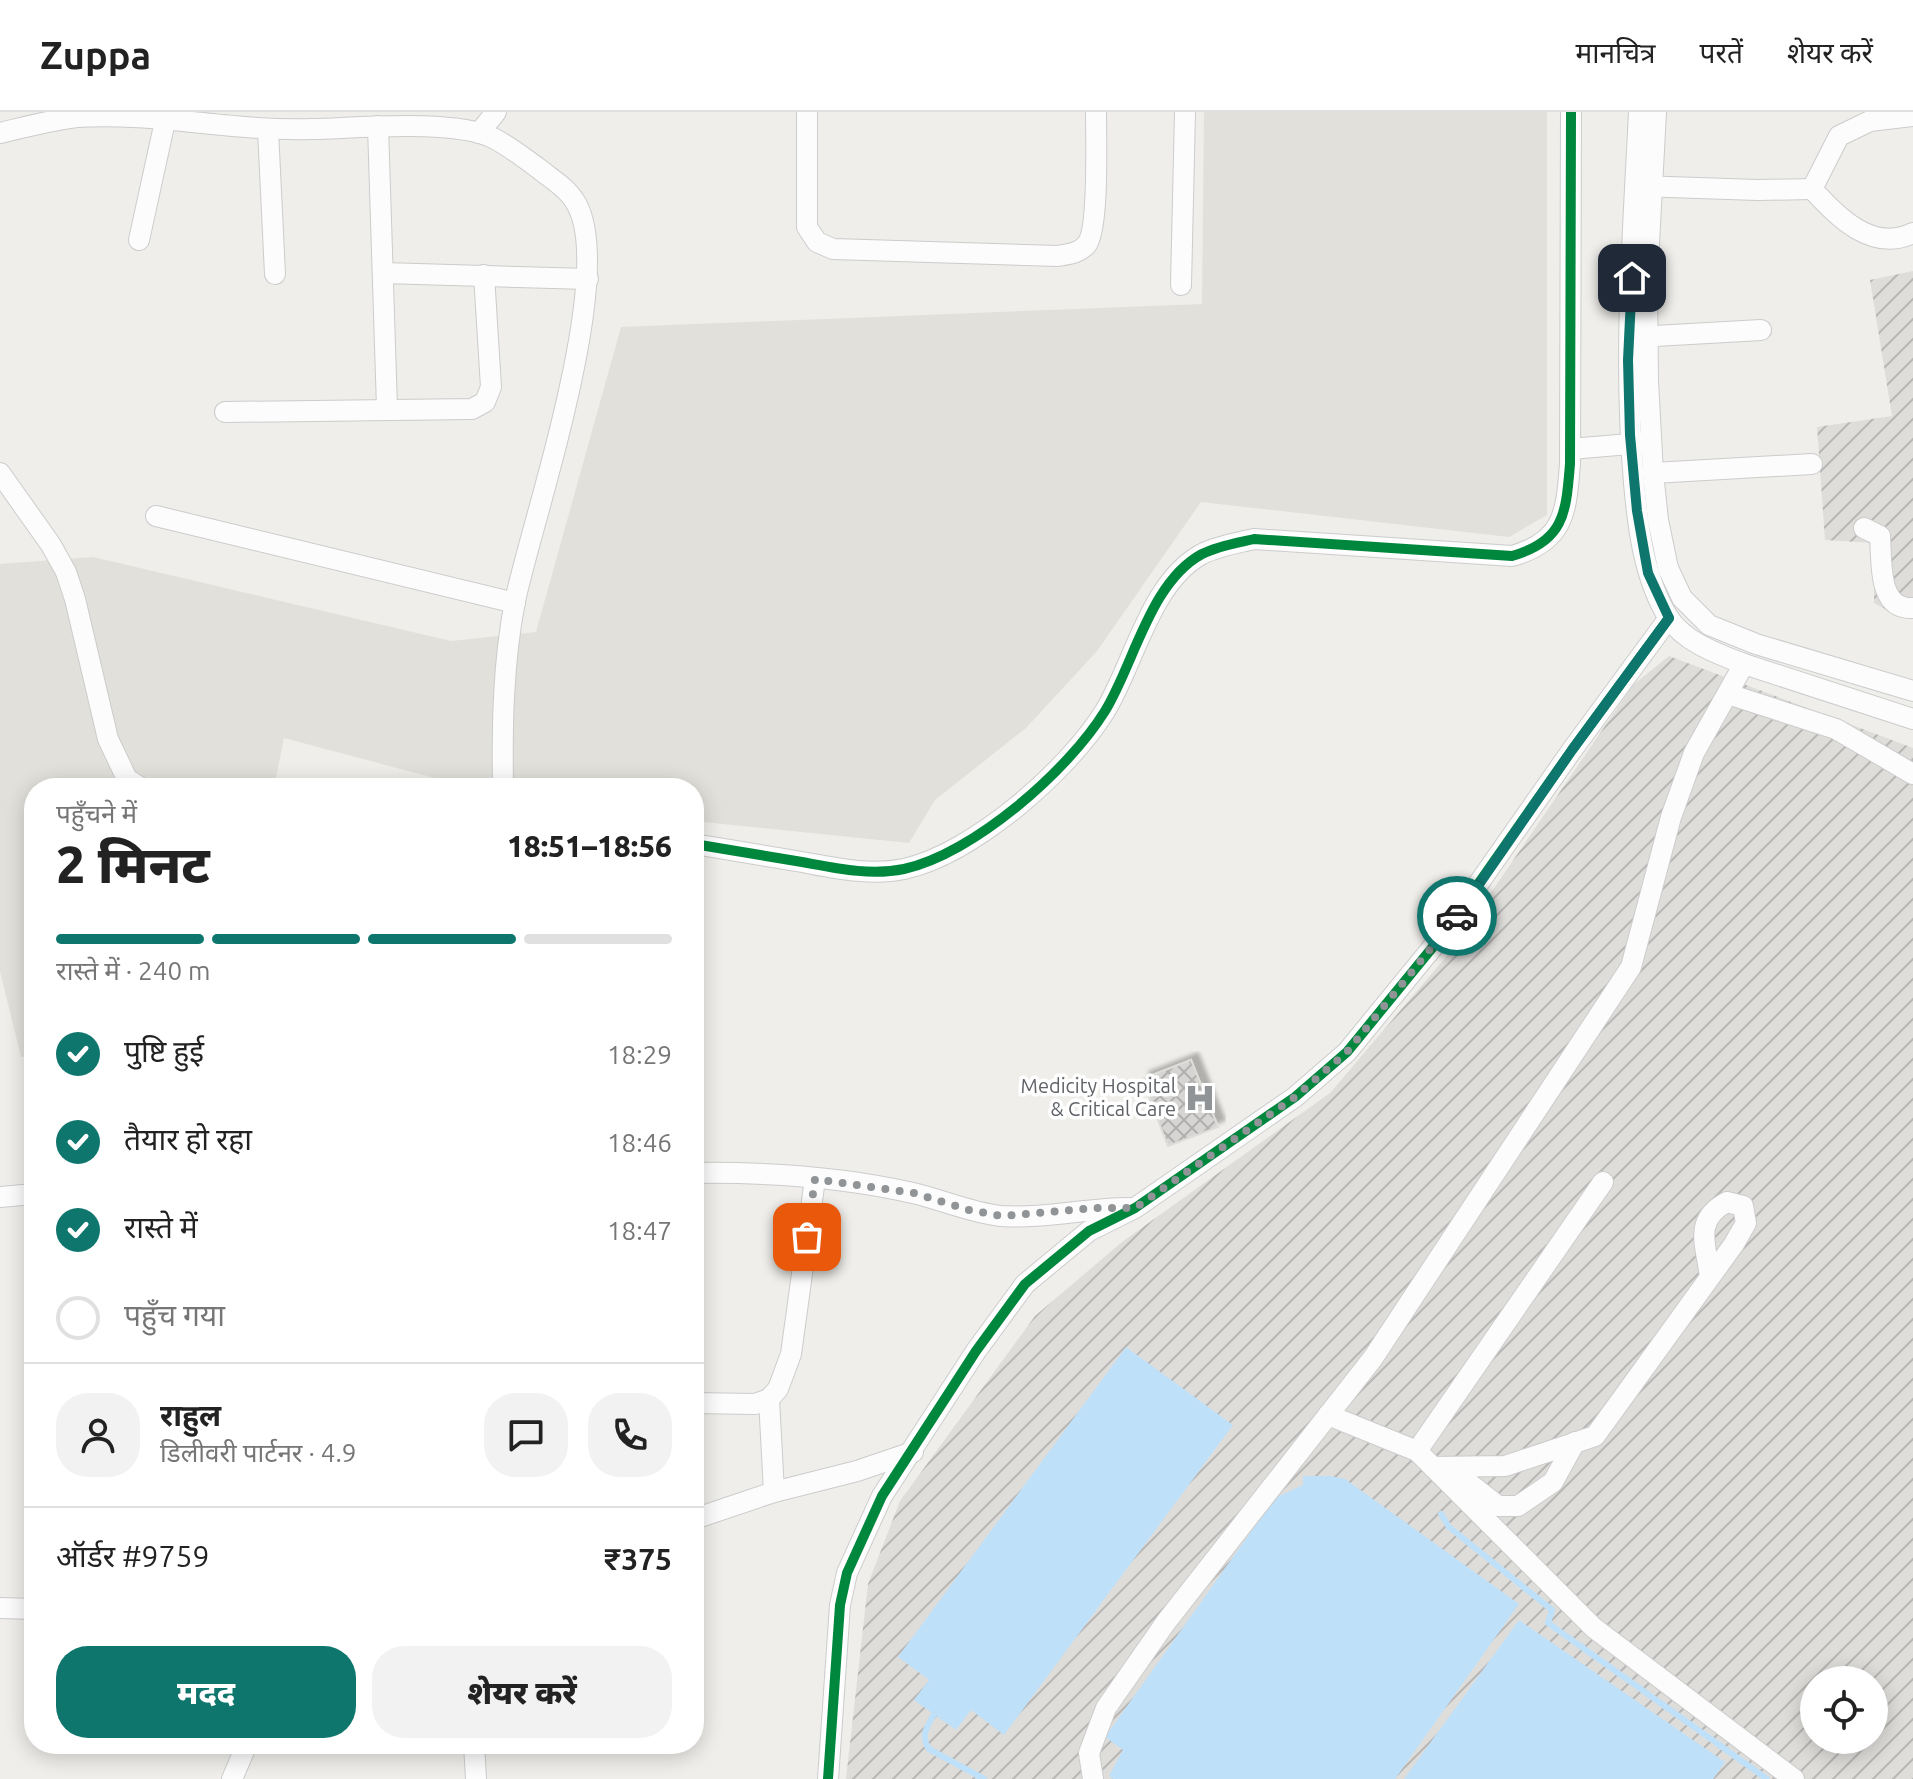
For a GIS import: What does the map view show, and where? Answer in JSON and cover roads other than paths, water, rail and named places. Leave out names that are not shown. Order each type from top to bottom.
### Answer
[{"type":"street","points":[[479,133],[496,112]]},
{"type":"street","points":[[807,112],[807,227],[817,242],[833,249],[1058,256],[1076,253],[1088,243],[1093,224],[1096,112]]},
{"type":"street","points":[[1181,285],[1185,112]]},
{"type":"street","points":[[704,846],[871,872],[903,869],[941,857],[1035,792],[1082,744],[1106,709],[1160,598],[1177,574],[1201,555],[1225,546],[1254,539],[1512,556],[1532,550],[1550,539],[1561,522],[1567,501],[1570,449],[1571,112]]},
{"type":"street","points":[[1639,112],[1647,281],[1638,337],[1640,443],[1637,511],[1648,573],[1669,618],[1687,637],[1744,664],[1913,719]]},
{"type":"street","points":[[1644,186],[1656,112]]},
{"type":"street","points":[[139,240],[167,115]]},
{"type":"street","points":[[0,133],[76,117],[167,115],[268,130],[378,126],[467,130],[491,137],[518,154],[573,197],[585,229],[588,279],[575,362],[515,603],[504,692],[503,778]]},
{"type":"street","points":[[1812,189],[1839,136],[1870,121],[1913,116]]},
{"type":"street","points":[[378,126],[387,408]]},
{"type":"street","points":[[268,130],[275,274]]},
{"type":"street","points":[[1644,186],[1812,189],[1856,229],[1877,239],[1902,238],[1913,233]]},
{"type":"street","points":[[383,273],[588,279]]},
{"type":"street","points":[[225,412],[472,409],[485,402],[491,387],[484,275]]},
{"type":"street","points":[[1638,337],[1761,330]]},
{"type":"street","points":[[1570,449],[1640,443]]},
{"type":"street","points":[[1640,443],[1653,473],[1668,568],[1682,598],[1709,625],[1756,644],[1913,691]]},
{"type":"street","points":[[1653,473],[1812,464]]},
{"type":"street","points":[[0,473],[51,545],[66,572],[79,613],[108,739],[127,778]]},
{"type":"street","points":[[156,516],[515,603]]},
{"type":"street","points":[[1864,528],[1880,536],[1884,589],[1903,609],[1913,608]]},
{"type":"street","points":[[828,1779],[840,1605],[847,1573],[882,1496],[976,1351],[1025,1284],[1089,1231],[1135,1208],[1295,1097],[1347,1052],[1441,937],[1669,618]]},
{"type":"street","points":[[1093,1779],[1089,1753],[1106,1708],[1166,1622],[1373,1358],[1631,967],[1671,817],[1694,753],[1744,664]]},
{"type":"street","points":[[1728,694],[1836,729],[1913,774]]},
{"type":"street","points":[[704,1173],[815,1179],[914,1193],[969,1210],[1002,1216],[1135,1208]]},
{"type":"street","points":[[704,1403],[755,1404],[769,1399],[778,1389],[791,1354],[815,1179]]},
{"type":"street","points":[[1417,1451],[1603,1182]]},
{"type":"street","points":[[0,1197],[24,1195]]},
{"type":"street","points":[[1433,1467],[1505,1466],[1595,1436],[1710,1277]]},
{"type":"street","points":[[769,1399],[774,1492]]},
{"type":"street","points":[[1328,1415],[1417,1451],[1594,1628],[1794,1779]]},
{"type":"street","points":[[1433,1467],[1466,1481],[1498,1506],[1518,1506],[1553,1482],[1575,1442]]},
{"type":"street","points":[[704,1516],[913,1452]]},
{"type":"street","points":[[0,1608],[24,1609]]},
{"type":"street","points":[[232,1779],[243,1754]]},
{"type":"street","points":[[475,1754],[476,1779]]},
{"type":"water","points":[[1126,1347],[1233,1425],[1004,1735],[971,1710],[956,1730],[914,1700],[929,1680],[898,1657]]},
{"type":"water","points":[[1303,1476],[1345,1479],[1519,1604],[1395,1779],[1113,1779],[1109,1776],[1123,1750],[1105,1737],[1275,1498],[1303,1485]]},
{"type":"water","points":[[1519,1620],[1725,1762],[1713,1779],[1404,1779]]},
{"type":"waterway","points":[[1441,1514],[1449,1527],[1552,1610],[1548,1623],[1767,1779]]},
{"type":"waterway","points":[[934,1714],[925,1736],[929,1749],[984,1779]]},
{"type":"place","name":"Medicity Hospital & Critical Care","points":[[1200,1098]]}]
